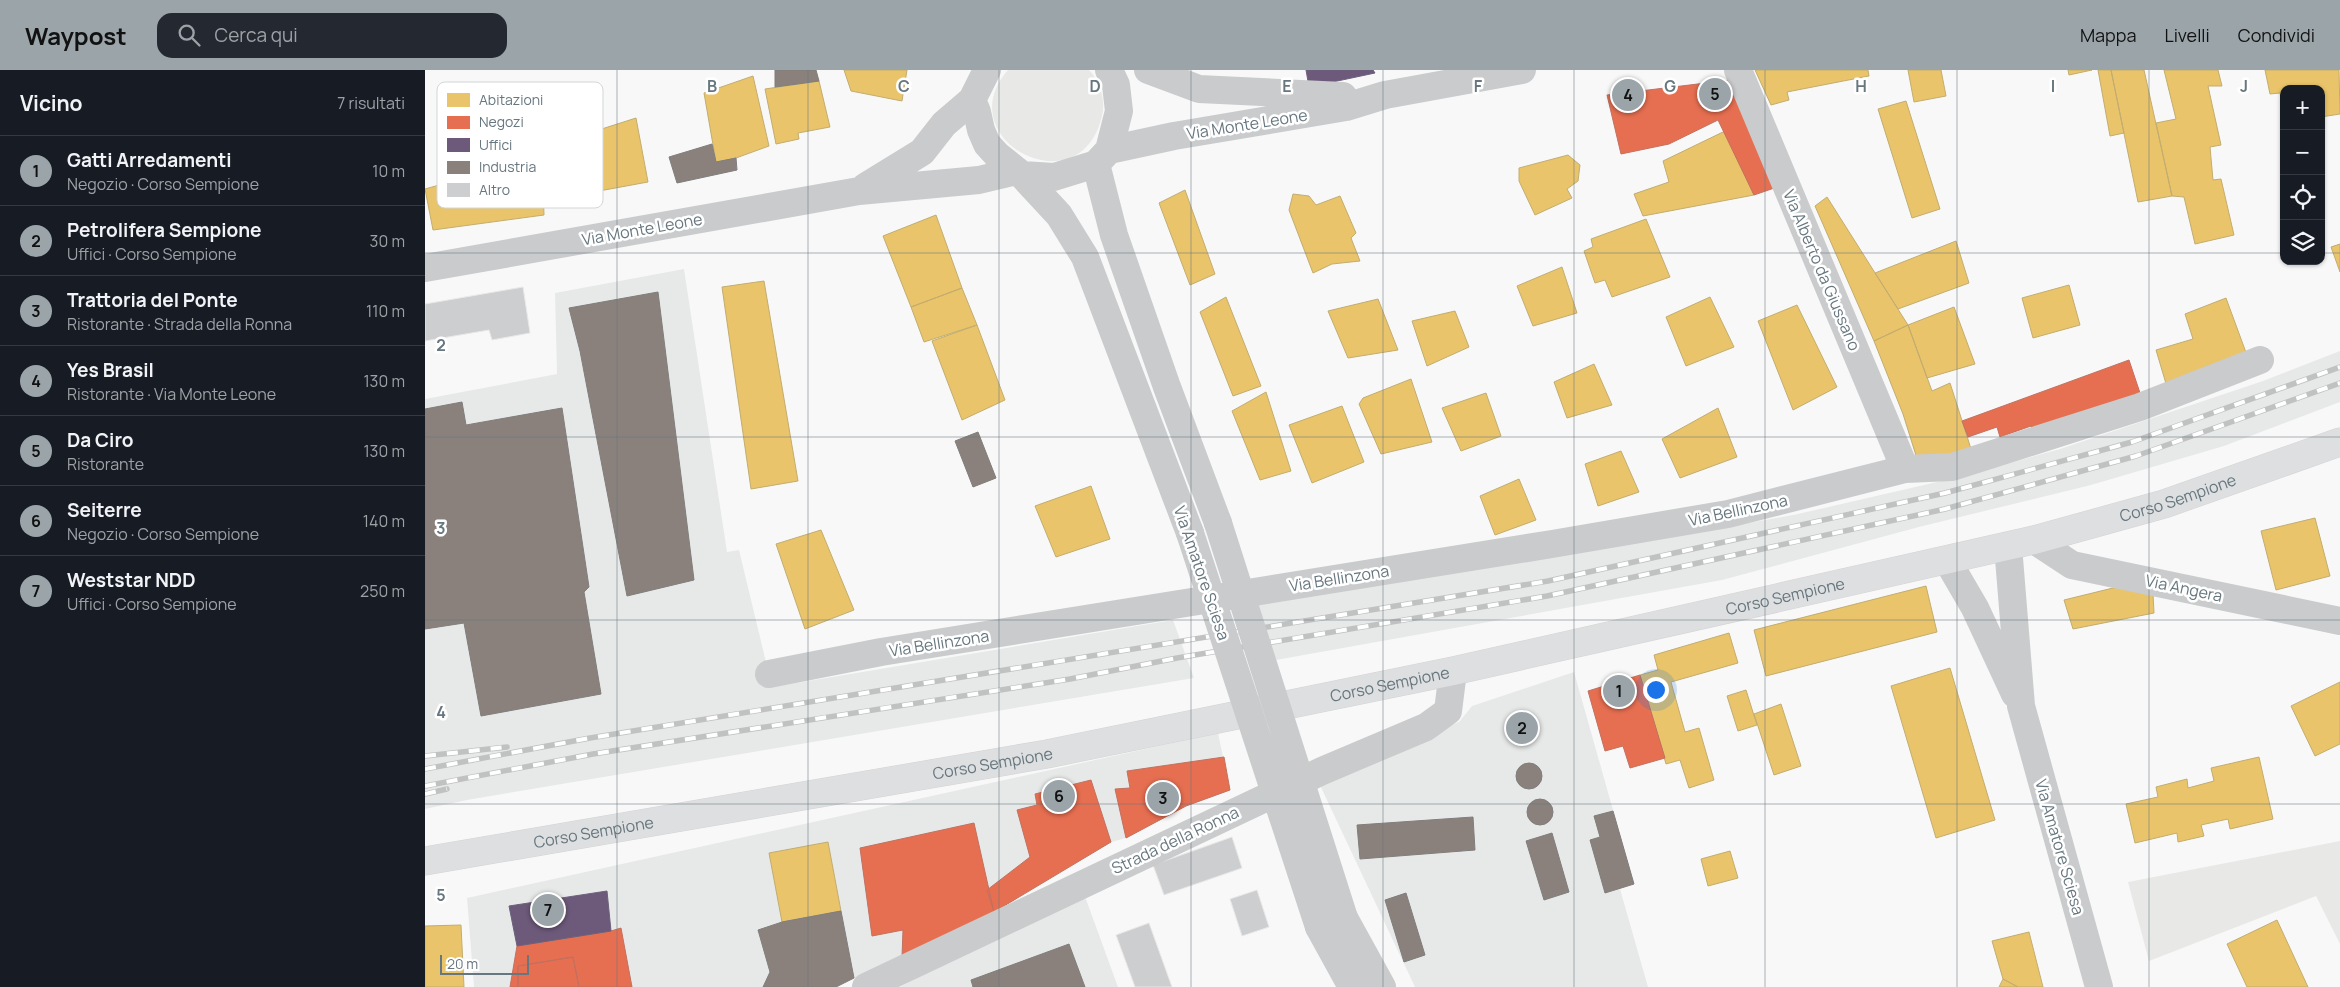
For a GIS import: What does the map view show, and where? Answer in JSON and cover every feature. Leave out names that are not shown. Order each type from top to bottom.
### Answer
[{"type":"main road","name":"Corso Sempione","points":[[425,861],[1047,754],[1453,672],[2021,543],[2164,504],[2340,442]]},
{"type":"street","points":[[972,100],[987,70]]},
{"type":"street","points":[[1103,157],[1119,111],[1116,85],[1109,70]]},
{"type":"street","name":"Via Monte Leone","points":[[1147,70],[1199,89],[1344,96],[1385,95]]},
{"type":"street","name":"Via Monte Leone","points":[[425,268],[859,191],[979,180],[1019,173],[1054,177],[1103,157],[1175,136],[1346,107],[1385,95],[1522,70]]},
{"type":"street","name":"Via Alberto da Giussano","points":[[1738,70],[1905,469]]},
{"type":"street","name":"Via Amatore Sciesa","points":[[972,100],[987,144],[997,156],[1019,173],[1059,215],[1085,257],[1190,533],[1331,922],[1352,987]]},
{"type":"street","name":"Via Monte Leone","points":[[859,191],[922,152],[944,124],[972,100]]},
{"type":"street","name":"Via Amatore Sciesa","points":[[1103,157],[1114,235],[1167,387],[1219,523],[1331,922],[1383,987]]},
{"type":"street","name":"Via Bellinzona","points":[[769,674],[881,652],[1728,514],[1905,469],[1952,467],[2140,407],[2260,360]]},
{"type":"street","name":"Via Amatore Sciesa","points":[[2021,543],[2021,706]]},
{"type":"street","name":"Via Angera","points":[[2021,543],[2072,565],[2340,621]]},
{"type":"street","name":"Via Amatore Sciesa","points":[[1947,560],[1975,608],[2021,706],[2099,987]]},
{"type":"street","name":"Strada della Ronna","points":[[866,987],[1322,771],[1426,727],[1447,711],[1453,672]]},
{"type":"shaded area","points":[[1008,70],[1089,70],[1099,85],[1103,97],[1103,110],[1089,144],[1069,158],[1047,161],[1024,154],[1005,140],[994,120],[994,96]]},
{"type":"shaded area","points":[[684,269],[727,552],[739,550],[772,687],[1173,620],[1194,678],[467,800],[425,809],[425,399],[557,374],[555,293]]},
{"type":"shaded area","points":[[2340,351],[2340,402],[2224,446],[2091,485],[1919,527],[1722,580],[1276,660],[1254,603],[1661,539],[1798,514],[1963,476],[2060,449],[2263,381]]},
{"type":"shaded area","points":[[1574,672],[1634,884],[1620,889],[1648,987],[1415,987],[1318,781],[1459,722],[1472,706]]},
{"type":"shaded area","points":[[1218,733],[1230,790],[1186,806],[1126,838],[1111,842],[994,912],[836,987],[474,987],[467,898]]},
{"type":"shaded area","points":[[2340,841],[2340,944],[2316,896],[2149,961],[2128,882]]},
{"type":"shaded area","points":[[1083,891],[1118,987],[900,987]]},
{"type":"building: Abitazioni","points":[[844,70],[907,70],[902,101],[851,91]]},
{"type":"building: Abitazioni","points":[[1755,70],[1868,70],[1869,76],[1787,92],[1789,100],[1771,105]]},
{"type":"building: Abitazioni","points":[[1908,70],[1941,70],[1946,96],[1914,102]]},
{"type":"building: Abitazioni","points":[[2068,70],[2092,70],[2069,75]]},
{"type":"building: Abitazioni","points":[[2098,70],[2111,70],[2124,133],[2110,136]]},
{"type":"building: Abitazioni","points":[[2111,70],[2144,70],[2172,196],[2138,202]]},
{"type":"building: Abitazioni","points":[[2164,70],[2218,70],[2222,86],[2208,86],[2221,145],[2210,147],[2213,180],[2221,179],[2234,235],[2195,244],[2184,197],[2172,196],[2156,123],[2176,119]]},
{"type":"building: Abitazioni","points":[[2265,70],[2339,70],[2340,114],[2325,116],[2325,85],[2280,85],[2280,93],[2270,94]]},
{"type":"building: Abitazioni","points":[[753,76],[769,146],[736,158],[716,162],[704,93]]},
{"type":"building: Abitazioni","points":[[819,81],[830,127],[798,133],[799,139],[776,144],[765,89]]},
{"type":"building: Abitazioni","points":[[1906,101],[1940,209],[1912,218],[1878,109]]},
{"type":"building: Abitazioni","points":[[636,118],[648,182],[603,190],[603,129]]},
{"type":"building: Abitazioni","points":[[1725,131],[1754,195],[1643,216],[1634,194],[1669,182],[1663,161]]},
{"type":"building: Abitazioni","points":[[1568,155],[1580,165],[1578,181],[1567,189],[1572,198],[1535,215],[1519,181],[1519,168]]},
{"type":"building: Abitazioni","points":[[437,186],[437,208],[544,208],[544,215],[433,230],[425,189]]},
{"type":"building: Abitazioni","points":[[1185,190],[1215,274],[1190,285],[1159,203]]},
{"type":"building: Abitazioni","points":[[1293,194],[1309,196],[1316,205],[1340,196],[1356,233],[1351,238],[1360,261],[1332,264],[1313,273],[1289,210]]},
{"type":"building: Abitazioni","points":[[1827,197],[1908,325],[1874,341],[1815,206]]},
{"type":"building: Abitazioni","points":[[936,215],[962,288],[911,307],[883,236]]},
{"type":"building: Abitazioni","points":[[1646,219],[1670,277],[1612,297],[1605,280],[1595,283],[1584,251],[1593,247],[1591,239]]},
{"type":"building: Abitazioni","points":[[1956,241],[1969,283],[1898,309],[1875,273]]},
{"type":"building: Abitazioni","points":[[2340,244],[2340,272],[2331,247]]},
{"type":"building: Abitazioni","points":[[1562,267],[1577,313],[1533,326],[1517,286]]},
{"type":"building: Abitazioni","points":[[764,281],[798,481],[751,489],[722,287]]},
{"type":"building: Abitazioni","points":[[2069,285],[2080,325],[2033,338],[2022,298]]},
{"type":"building: Abitazioni","points":[[962,288],[977,325],[924,342],[911,307]]},
{"type":"building: Abitazioni","points":[[1226,297],[1261,386],[1233,396],[1200,312]]},
{"type":"building: Abitazioni","points":[[1710,297],[1734,347],[1686,366],[1666,317]]},
{"type":"building: Abitazioni","points":[[2226,298],[2248,358],[2167,387],[2156,350],[2193,339],[2185,314]]},
{"type":"building: Abitazioni","points":[[1378,299],[1398,350],[1348,358],[1328,311]]},
{"type":"building: Abitazioni","points":[[1797,305],[1837,387],[1793,410],[1758,321]]},
{"type":"building: Abitazioni","points":[[1954,307],[1975,364],[1927,378],[1908,325]]},
{"type":"building: Abitazioni","points":[[1455,311],[1469,347],[1427,366],[1412,321]]},
{"type":"building: Abitazioni","points":[[977,325],[1005,400],[962,420],[932,341]]},
{"type":"building: Abitazioni","points":[[1908,325],[1932,391],[1950,383],[1972,452],[1919,465],[1903,414],[1874,341]]},
{"type":"building: Abitazioni","points":[[1594,364],[1612,405],[1567,418],[1554,382]]},
{"type":"building: Abitazioni","points":[[1411,379],[1432,442],[1381,454],[1359,404],[1363,398]]},
{"type":"building: Abitazioni","points":[[1266,392],[1291,471],[1260,480],[1232,411]]},
{"type":"building: Abitazioni","points":[[1486,393],[1501,436],[1461,451],[1442,408]]},
{"type":"building: Abitazioni","points":[[1342,406],[1364,462],[1312,483],[1289,425]]},
{"type":"building: Abitazioni","points":[[1718,408],[1737,457],[1680,478],[1662,439]]},
{"type":"building: Abitazioni","points":[[1621,451],[1639,492],[1598,506],[1585,464]]},
{"type":"building: Abitazioni","points":[[1519,479],[1536,520],[1495,535],[1480,496]]},
{"type":"building: Abitazioni","points":[[1091,486],[1110,539],[1056,557],[1035,506]]},
{"type":"building: Abitazioni","points":[[2315,518],[2330,576],[2276,590],[2261,531]]},
{"type":"building: Abitazioni","points":[[821,530],[854,610],[805,629],[776,544]]},
{"type":"building: Abitazioni","points":[[1926,586],[1937,632],[1766,676],[1754,630]]},
{"type":"building: Abitazioni","points":[[2117,587],[2153,594],[2154,613],[2073,629],[2064,600]]},
{"type":"building: Abitazioni","points":[[1729,633],[1738,663],[1671,682],[1685,732],[1699,728],[1714,780],[1689,788],[1680,760],[1666,764],[1640,675],[1658,670],[1654,655]]},
{"type":"building: Abitazioni","points":[[1950,668],[1995,820],[1936,838],[1891,686]]},
{"type":"building: Abitazioni","points":[[2340,682],[2340,744],[2315,756],[2291,706]]},
{"type":"building: Abitazioni","points":[[1746,690],[1757,725],[1738,731],[1727,696]]},
{"type":"building: Abitazioni","points":[[1781,704],[1801,766],[1774,775],[1754,714]]},
{"type":"building: Abitazioni","points":[[2259,757],[2273,819],[2230,829],[2228,819],[2201,825],[2204,836],[2178,842],[2177,833],[2135,843],[2126,804],[2158,797],[2156,787],[2187,779],[2188,788],[2214,781],[2211,768]]},
{"type":"building: Abitazioni","points":[[828,842],[841,911],[782,922],[769,853]]},
{"type":"building: Abitazioni","points":[[1730,851],[1738,878],[1708,886],[1701,859]]},
{"type":"building: Abitazioni","points":[[2277,920],[2308,987],[2247,987],[2227,944]]},
{"type":"building: Abitazioni","points":[[461,925],[464,987],[425,987],[425,926]]},
{"type":"building: Abitazioni","points":[[2029,932],[2043,987],[2018,987],[2003,979],[1992,941]]},
{"type":"building: Abitazioni","points":[[2003,979],[2018,987],[1999,987]]},
{"type":"building: Negozi","points":[[1739,79],[1786,184],[1754,195],[1718,120],[1669,144],[1621,154],[1607,95]]},
{"type":"building: Negozi","points":[[2129,360],[2141,396],[2035,434],[2031,426],[2000,437],[1997,427],[1968,437],[1962,421]]},
{"type":"building: Negozi","points":[[1640,675],[1665,758],[1630,768],[1623,746],[1605,751],[1588,691]]},
{"type":"building: Negozi","points":[[1224,757],[1230,790],[1186,806],[1126,838],[1115,789],[1130,788],[1127,771]]},
{"type":"building: Negozi","points":[[1091,780],[1111,842],[994,912],[987,890],[1030,857],[1017,810],[1037,805],[1035,794]]},
{"type":"building: Negozi","points":[[974,823],[994,912],[902,957],[903,930],[872,936],[860,848]]},
{"type":"building: Negozi","points":[[621,928],[632,987],[579,987],[573,957],[518,966],[518,987],[510,987],[517,946]]},
{"type":"building: Negozi","points":[[573,957],[579,987],[518,987],[518,966]]},
{"type":"building: Uffici","points":[[1306,70],[1373,70],[1375,73],[1309,87]]},
{"type":"building: Uffici","points":[[607,891],[611,931],[517,946],[509,906]]},
{"type":"building: Industria","points":[[775,70],[816,70],[819,81],[775,87]]},
{"type":"building: Industria","points":[[712,144],[716,162],[736,158],[737,170],[677,183],[669,157]]},
{"type":"building: Industria","points":[[658,292],[694,580],[627,596],[580,351],[569,308]]},
{"type":"building: Industria","points":[[462,402],[466,425],[562,408],[589,587],[584,592],[601,694],[481,716],[464,623],[425,629],[425,409]]},
{"type":"building: Industria","points":[[978,432],[996,478],[973,487],[955,441]]},
{"type":"building: Industria","points":[[1529,763],[1538,767],[1542,776],[1538,785],[1529,789],[1520,785],[1516,776],[1520,767]]},
{"type":"building: Industria","points":[[1540,799],[1549,803],[1553,812],[1549,821],[1540,825],[1531,821],[1527,812],[1531,803]]},
{"type":"building: Industria","points":[[1613,811],[1634,884],[1605,893],[1590,840],[1600,837],[1594,816]]},
{"type":"building: Industria","points":[[1473,817],[1475,850],[1360,859],[1357,825]]},
{"type":"building: Industria","points":[[1552,833],[1569,892],[1544,900],[1526,841]]},
{"type":"building: Industria","points":[[1406,893],[1425,955],[1404,962],[1385,900]]},
{"type":"building: Industria","points":[[841,911],[854,978],[836,987],[763,987],[770,972],[758,930],[782,922]]},
{"type":"building: Industria","points":[[1069,944],[1085,987],[973,987],[971,980]]},
{"type":"building: Altro","points":[[523,287],[530,333],[492,340],[489,330],[425,341],[425,304]]},
{"type":"building: Altro","points":[[1232,837],[1242,868],[1164,895],[1153,865]]},
{"type":"building: Altro","points":[[1257,890],[1269,927],[1242,936],[1230,899]]},
{"type":"building: Altro","points":[[1149,923],[1172,987],[1135,987],[1116,935]]},
{"type":"railway","points":[[425,769],[590,738],[1548,581],[1945,493],[2132,442],[2340,367]]},
{"type":"railway","points":[[425,786],[593,754],[1070,679],[1177,658],[1547,596],[1945,509],[2136,456],[2340,383]]},
{"type":"railway","points":[[425,756],[507,747]]},
{"type":"railway","points":[[425,794],[447,789]]},
{"type":"place","name":"Da Ciro","points":[[1715,94]]},
{"type":"place","name":"Yes Brasil","points":[[1628,95]]},
{"type":"place","name":"Gatti Arredamenti","points":[[1619,691]]},
{"type":"place","name":"Petrolifera Sempione","points":[[1522,728]]},
{"type":"place","name":"Seiterre","points":[[1059,796]]},
{"type":"place","name":"Trattoria del Ponte","points":[[1163,798]]},
{"type":"place","name":"Weststar NDD","points":[[548,910]]}]
